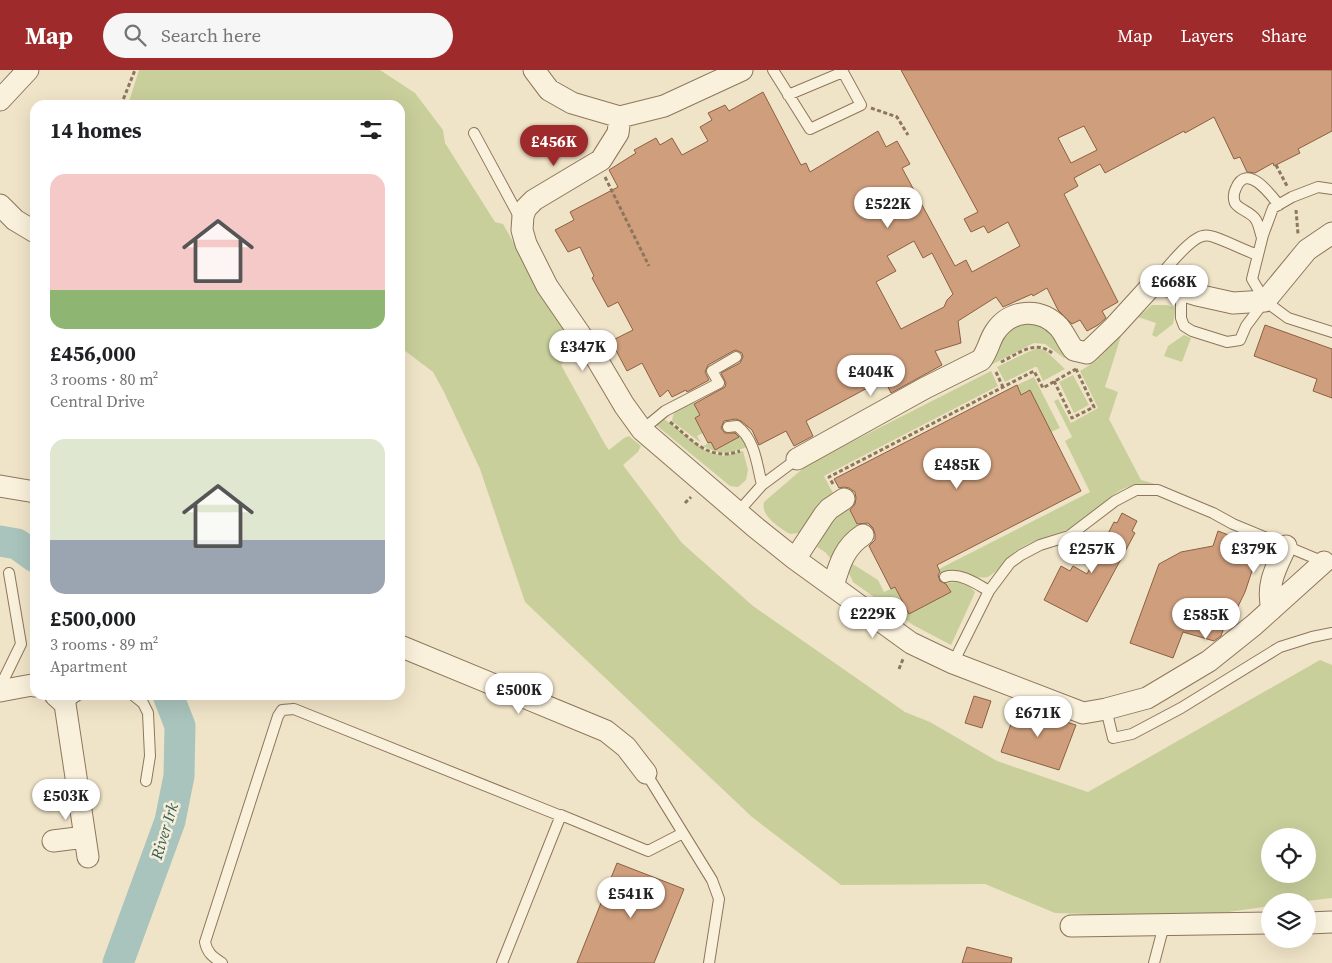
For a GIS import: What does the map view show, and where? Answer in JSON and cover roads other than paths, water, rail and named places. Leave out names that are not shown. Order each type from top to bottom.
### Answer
[{"type":"street","points":[[0,100],[28,70]]},
{"type":"street","points":[[534,70],[549,90],[572,103],[620,116],[664,106],[742,70]]},
{"type":"street","points":[[620,116],[618,133],[601,160],[534,200],[526,208],[522,221],[522,230],[526,244],[547,286],[595,356],[624,405],[642,430],[795,559],[911,643],[954,664],[1083,713],[1106,709],[1147,698],[1209,661],[1328,564]]},
{"type":"street","points":[[0,205],[15,220],[30,229]]},
{"type":"street","points":[[797,459],[925,388],[981,360],[986,354],[995,331],[1009,318],[1018,314],[1038,314],[1052,321],[1063,332],[1074,350],[1087,353],[1114,327],[1155,282],[1232,303],[1264,301],[1307,250],[1332,233]]},
{"type":"street","points":[[0,486],[30,491]]},
{"type":"street","points":[[795,559],[824,515],[840,496]]},
{"type":"street","points":[[833,586],[847,549],[863,535]]},
{"type":"street","points":[[1272,609],[1269,596],[1272,576],[1286,546]]},
{"type":"street","points":[[405,648],[606,731],[626,747],[646,773]]},
{"type":"street","points":[[0,691],[30,685]]},
{"type":"street","points":[[53,841],[86,847],[66,700]]},
{"type":"street","points":[[1316,923],[1332,922]]},
{"type":"street","points":[[1071,926],[1261,923]]},
{"type":"lane","points":[[773,70],[788,95],[810,129],[861,105],[843,72],[788,95]]},
{"type":"lane","points":[[474,134],[522,221]]},
{"type":"lane","points":[[1262,238],[1256,218],[1236,204],[1234,197],[1238,183],[1243,179],[1253,179],[1262,184],[1279,205]]},
{"type":"lane","points":[[1332,189],[1318,187],[1292,197],[1273,208],[1262,238],[1252,279],[1264,301],[1288,318],[1332,332]]},
{"type":"lane","points":[[1155,282],[1180,254],[1196,239],[1204,235],[1258,254]]},
{"type":"lane","points":[[1181,290],[1180,318],[1184,326],[1192,331],[1227,342],[1240,340],[1246,326],[1264,301]]},
{"type":"lane","points":[[642,430],[660,414],[719,383],[712,371],[736,357]]},
{"type":"lane","points":[[728,427],[737,426],[748,436],[762,484]]},
{"type":"lane","points":[[738,512],[762,484],[797,459]]},
{"type":"lane","points":[[954,664],[990,591],[1010,563],[1040,544],[1069,536],[1115,501],[1136,490],[1158,490],[1328,564]]},
{"type":"lane","points":[[0,686],[21,644],[9,573]]},
{"type":"lane","points":[[945,577],[956,576],[964,578],[990,591]]},
{"type":"lane","points":[[1106,709],[1113,738],[1132,734],[1181,708],[1280,647],[1332,633]]},
{"type":"lane","points":[[139,700],[148,714],[150,756],[146,781]]},
{"type":"lane","points":[[222,963],[207,950],[205,942],[278,716],[282,710],[294,709],[561,816],[561,814],[648,851],[684,833]]},
{"type":"lane","points":[[646,773],[712,880],[719,899],[710,963]]},
{"type":"lane","points":[[502,963],[561,816]]},
{"type":"lane","points":[[1154,963],[1164,925]]},
{"type":"waterway","name":"River Irk","points":[[0,541],[17,544],[30,553]]},
{"type":"waterway","name":"River Irk","points":[[118,963],[170,821],[179,776],[180,726],[170,700]]}]
